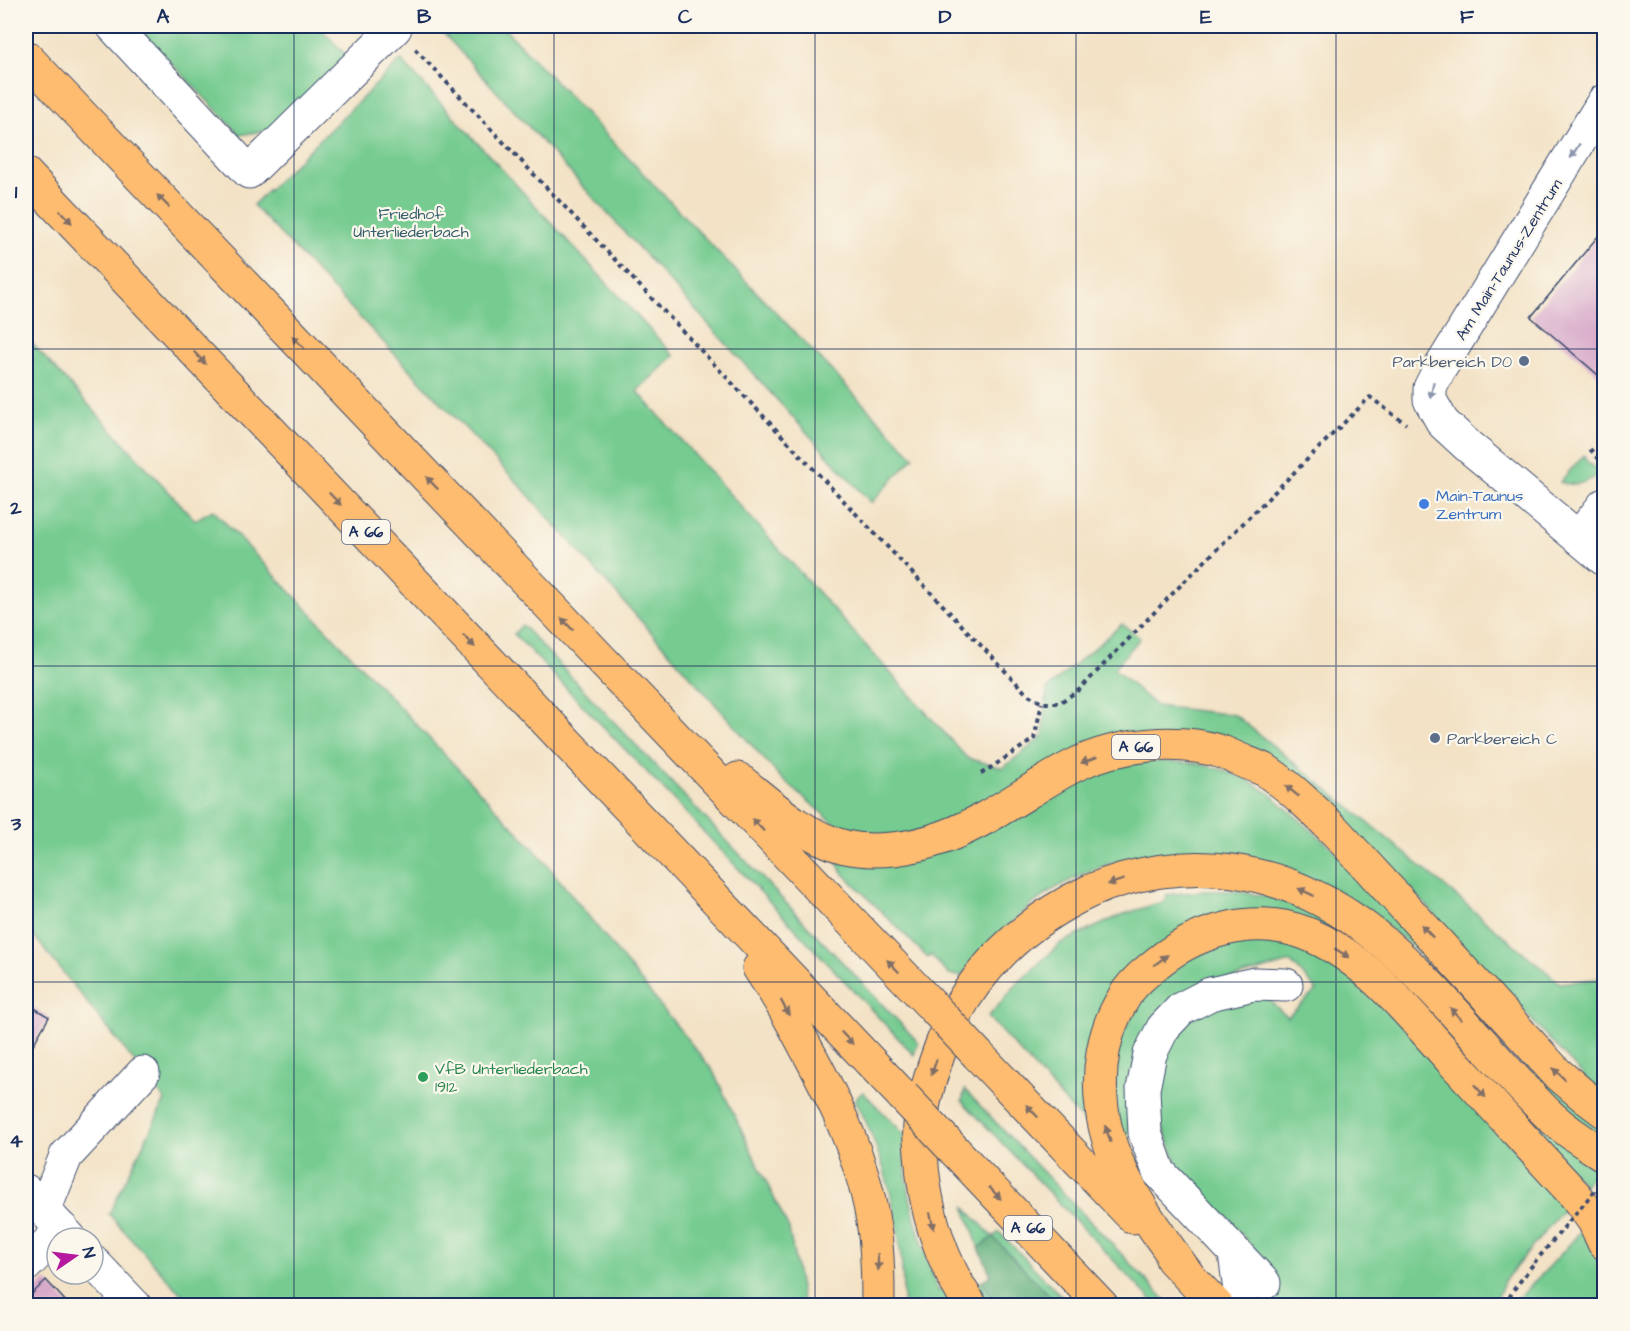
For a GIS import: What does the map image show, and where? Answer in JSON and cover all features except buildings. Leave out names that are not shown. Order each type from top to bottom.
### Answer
[{"type":"highway","name":"A 66","points":[[26,57],[1217,1305]]},
{"type":"highway","name":"A 66","points":[[26,174],[1102,1305]]},
{"type":"highway","name":"A 66","points":[[607,667],[785,816],[813,835],[847,847],[881,850],[930,842],[963,830],[990,816],[1076,765],[1105,753],[1138,746],[1185,745],[1221,752],[1267,771],[1306,802],[1336,832],[1557,1073],[1605,1111]]},
{"type":"highway","points":[[971,1305],[947,1264],[935,1232],[925,1192],[921,1163],[919,1128],[926,1089],[950,1023],[993,961],[1021,934],[1046,915],[1100,887],[1147,874],[1208,868],[1231,871],[1292,885],[1320,898],[1378,938],[1417,971],[1547,1113],[1576,1137],[1605,1155]]},
{"type":"highway","points":[[706,889],[779,997],[840,1117],[868,1196],[878,1261],[878,1305]]},
{"type":"highway","points":[[1188,1275],[1165,1245],[1119,1168],[1106,1131],[1102,1110],[1100,1078],[1102,1053],[1110,1026],[1123,998],[1160,960],[1180,946],[1202,935],[1258,925],[1281,926],[1305,933],[1352,959],[1374,977],[1576,1196],[1594,1221],[1605,1243]]},
{"type":"street","points":[[113,26],[249,172],[395,28]]},
{"type":"street","name":"Am Main-Taunus-Zentrum","points":[[1605,101],[1430,388],[1430,400],[1443,423],[1605,560]]},
{"type":"street","points":[[1253,1294],[1235,1253],[1159,1172],[1145,1133],[1143,1089],[1150,1054],[1163,1028],[1181,1009],[1210,994],[1254,984],[1286,985]]},
{"type":"street","points":[[26,1265],[50,1217],[66,1156],[143,1073]]},
{"type":"street","points":[[1119,1168],[1159,1172]]},
{"type":"street","points":[[105,1274],[135,1305]]},
{"type":"path","points":[[395,28],[1027,694],[1042,703],[1059,703],[1079,690],[1370,397],[1395,415]]},
{"type":"path","points":[[1590,449],[1605,463]]},
{"type":"path","points":[[981,774],[1034,739],[1042,703]]},
{"type":"path","points":[[1506,1305],[1512,1292],[1534,1263],[1605,1180]]},
{"type":"green space","points":[[136,26],[318,26],[351,60],[282,128],[240,135]]},
{"type":"green space","points":[[437,26],[502,26],[914,457],[871,503]]},
{"type":"green space","name":"Friedhof Unterliederbach","points":[[401,60],[674,356],[637,391],[967,758],[1003,768],[1043,736],[1047,689],[1122,624],[1140,638],[1114,669],[1156,706],[1235,715],[1560,983],[1604,978],[1604,1097],[1379,854],[1189,732],[948,822],[895,837],[835,824],[781,778],[524,490],[253,205]]},
{"type":"green space","points":[[26,337],[195,520],[213,510],[536,851],[713,1071],[789,1229],[803,1305],[191,1305],[109,1214],[165,1100],[26,926]]},
{"type":"green space","points":[[1584,455],[1587,462],[1601,473],[1582,483],[1560,482]]},
{"type":"green space","points":[[522,625],[918,1042],[914,1055],[514,634]]},
{"type":"green space","points":[[1149,761],[1194,763],[1220,769],[1246,779],[1269,793],[1333,849],[1604,1126],[1604,1139],[1565,1110],[1413,947],[1349,897],[1311,879],[1150,856],[1116,862],[1080,876],[1046,894],[1019,916],[961,976],[949,975],[931,955],[928,958],[845,875],[833,858],[1065,787],[1112,768]]},
{"type":"green space","points":[[1236,891],[1268,897],[1298,905],[1321,915],[1386,963],[1600,1168],[1584,1185],[1387,972],[1222,915],[1088,1056],[1085,1084],[1091,1130],[988,1017],[1016,985],[1061,943],[1124,914],[1166,901],[1165,895]]},
{"type":"green space","points":[[1244,939],[1301,944],[1358,978],[1567,1205],[1504,1281],[1495,1305],[1267,1305],[1255,1292],[1275,1273],[1235,1227],[1228,1227],[1208,1205],[1178,1166],[1161,1123],[1158,1071],[1177,1029],[1202,1005],[1262,993],[1287,1017],[1317,990],[1291,962],[1194,989],[1131,1111],[1129,1140],[1135,1157],[1140,1160],[1135,1163],[1115,1114],[1116,1048],[1142,994],[1183,960]]},
{"type":"green space","points":[[965,1090],[1170,1305],[1156,1305],[962,1101]]},
{"type":"green space","points":[[863,1092],[905,1135],[904,1153],[909,1193],[926,1255],[938,1291],[950,1289],[958,1305],[903,1305],[901,1252],[892,1199],[877,1148],[855,1099]]},
{"type":"green space","points":[[964,1206],[993,1237],[999,1232],[1070,1305],[1058,1305],[993,1238],[979,1248]]},
{"type":"green space","points":[[1584,1228],[1599,1265],[1602,1305],[1513,1306],[1515,1301]]},
{"type":"green space","points":[[993,1237],[1058,1305],[997,1305],[982,1281],[991,1275],[979,1248]]},
{"type":"green space","points":[[982,1281],[997,1305],[986,1305],[974,1285]]},
{"type":"place","name":"Parkbereich D0","points":[[1524,361]]},
{"type":"place","name":"Main-Taunus Zentrum","points":[[1424,504]]},
{"type":"place","name":"Parkbereich C","points":[[1435,738]]},
{"type":"place","name":"VfB Unterliederbach 1912","points":[[423,1077]]}]
